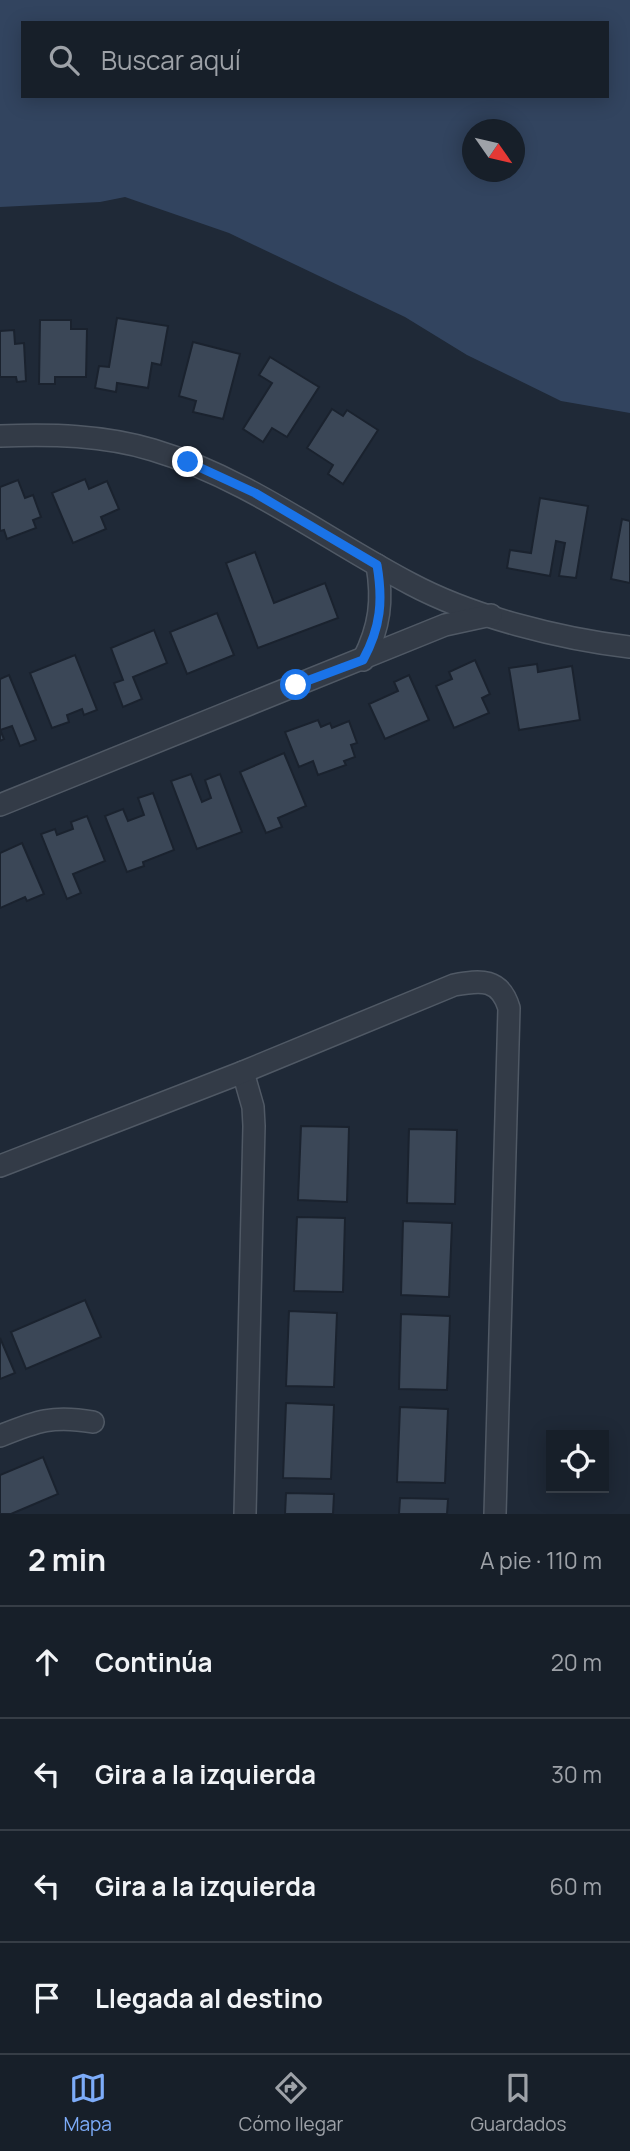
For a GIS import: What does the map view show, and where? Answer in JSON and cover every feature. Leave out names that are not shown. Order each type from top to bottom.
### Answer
[{"type":"street","points":[[0,436],[85,437],[163,454],[217,473],[414,586],[491,615],[554,633],[630,647]]},
{"type":"street","points":[[363,660],[374,639],[380,617],[381,593],[377,565]]},
{"type":"street","points":[[0,805],[445,625],[491,615]]},
{"type":"street","points":[[0,1166],[243,1072],[454,985],[486,982],[505,994],[509,1008],[495,1514]]},
{"type":"street","points":[[243,1072],[253,1107],[254,1126],[245,1514]]},
{"type":"street","points":[[0,1436],[44,1418],[66,1417],[93,1422]]},
{"type":"water","points":[[0,0],[630,0],[630,413],[561,401],[467,355],[405,317],[229,233],[125,197],[100,202],[0,207]]},
{"type":"building","points":[[117,318],[168,326],[161,365],[152,363],[148,388],[117,383],[116,392],[95,388],[99,366],[109,367]]},
{"type":"building","points":[[40,320],[71,320],[71,329],[87,329],[86,377],[55,377],[55,384],[39,384]]},
{"type":"building","points":[[14,330],[15,344],[24,343],[26,381],[17,382],[16,377],[0,377],[0,331]]},
{"type":"building","points":[[193,342],[240,354],[223,419],[193,412],[196,401],[179,396]]},
{"type":"building","points":[[270,357],[319,387],[287,437],[272,428],[263,442],[243,429],[272,383],[259,375]]},
{"type":"building","points":[[332,409],[343,416],[347,410],[378,430],[343,484],[328,474],[333,465],[307,448]]},
{"type":"building","points":[[85,479],[89,489],[107,481],[119,509],[101,517],[106,529],[73,543],[52,493]]},
{"type":"building","points":[[18,480],[25,498],[33,495],[41,517],[33,520],[36,528],[7,539],[4,530],[0,531],[0,487]]},
{"type":"building","points":[[540,498],[588,506],[576,578],[559,576],[565,543],[556,541],[550,576],[507,568],[510,550],[531,553]]},
{"type":"building","points":[[622,519],[630,521],[630,583],[611,579]]},
{"type":"building","points":[[255,552],[274,603],[325,583],[338,618],[258,648],[226,563]]},
{"type":"building","points":[[217,613],[234,655],[187,674],[170,632]]},
{"type":"building","points":[[154,630],[167,663],[133,677],[142,699],[123,707],[114,683],[123,680],[111,648]]},
{"type":"building","points":[[75,655],[97,710],[84,715],[82,709],[67,715],[69,722],[52,728],[30,673]]},
{"type":"building","points":[[475,660],[490,694],[482,698],[489,713],[454,728],[436,686],[452,679],[449,672]]},
{"type":"building","points":[[537,664],[538,672],[572,666],[580,720],[519,730],[509,668]]},
{"type":"building","points":[[9,675],[36,740],[20,746],[12,726],[0,730],[0,679]]},
{"type":"building","points":[[409,675],[429,720],[385,739],[369,704],[398,691],[394,682]]},
{"type":"building","points":[[318,720],[321,727],[330,723],[332,728],[349,721],[357,743],[351,745],[355,757],[344,761],[346,765],[318,775],[313,761],[299,767],[285,732]]},
{"type":"building","points":[[284,753],[306,806],[278,818],[282,827],[266,833],[240,772]]},
{"type":"building","points":[[191,774],[202,802],[211,798],[205,780],[220,774],[242,832],[197,849],[171,781]]},
{"type":"building","points":[[153,793],[174,850],[143,862],[144,866],[127,872],[105,816],[123,809],[128,821],[144,815],[138,798]]},
{"type":"building","points":[[87,816],[105,861],[73,874],[81,893],[67,899],[41,834],[55,829],[57,835],[73,829],[71,822]]},
{"type":"building","points":[[22,843],[44,894],[27,901],[25,897],[0,908],[0,853]]},
{"type":"building","points":[[301,1126],[349,1127],[347,1202],[298,1200]]},
{"type":"building","points":[[409,1129],[457,1130],[455,1204],[407,1203]]},
{"type":"building","points":[[297,1217],[345,1218],[343,1292],[294,1291]]},
{"type":"building","points":[[403,1221],[452,1223],[449,1297],[401,1295]]},
{"type":"building","points":[[85,1300],[101,1337],[26,1369],[11,1332]]},
{"type":"building","points":[[289,1311],[337,1313],[334,1387],[286,1386]]},
{"type":"building","points":[[401,1314],[450,1316],[447,1390],[399,1389]]},
{"type":"building","points":[[0,1338],[15,1373],[0,1379]]},
{"type":"building","points":[[286,1403],[334,1405],[331,1479],[283,1478]]},
{"type":"building","points":[[400,1407],[448,1409],[445,1483],[397,1482]]},
{"type":"building","points":[[43,1457],[58,1494],[11,1514],[0,1514],[0,1475]]},
{"type":"building","points":[[286,1493],[334,1494],[333,1514],[285,1514]]},
{"type":"building","points":[[400,1498],[448,1499],[447,1514],[399,1514]]},
{"type":"route","points":[[188,462],[217,473],[255,493],[377,565],[381,593],[380,617],[374,639],[363,660],[296,685]]}]
